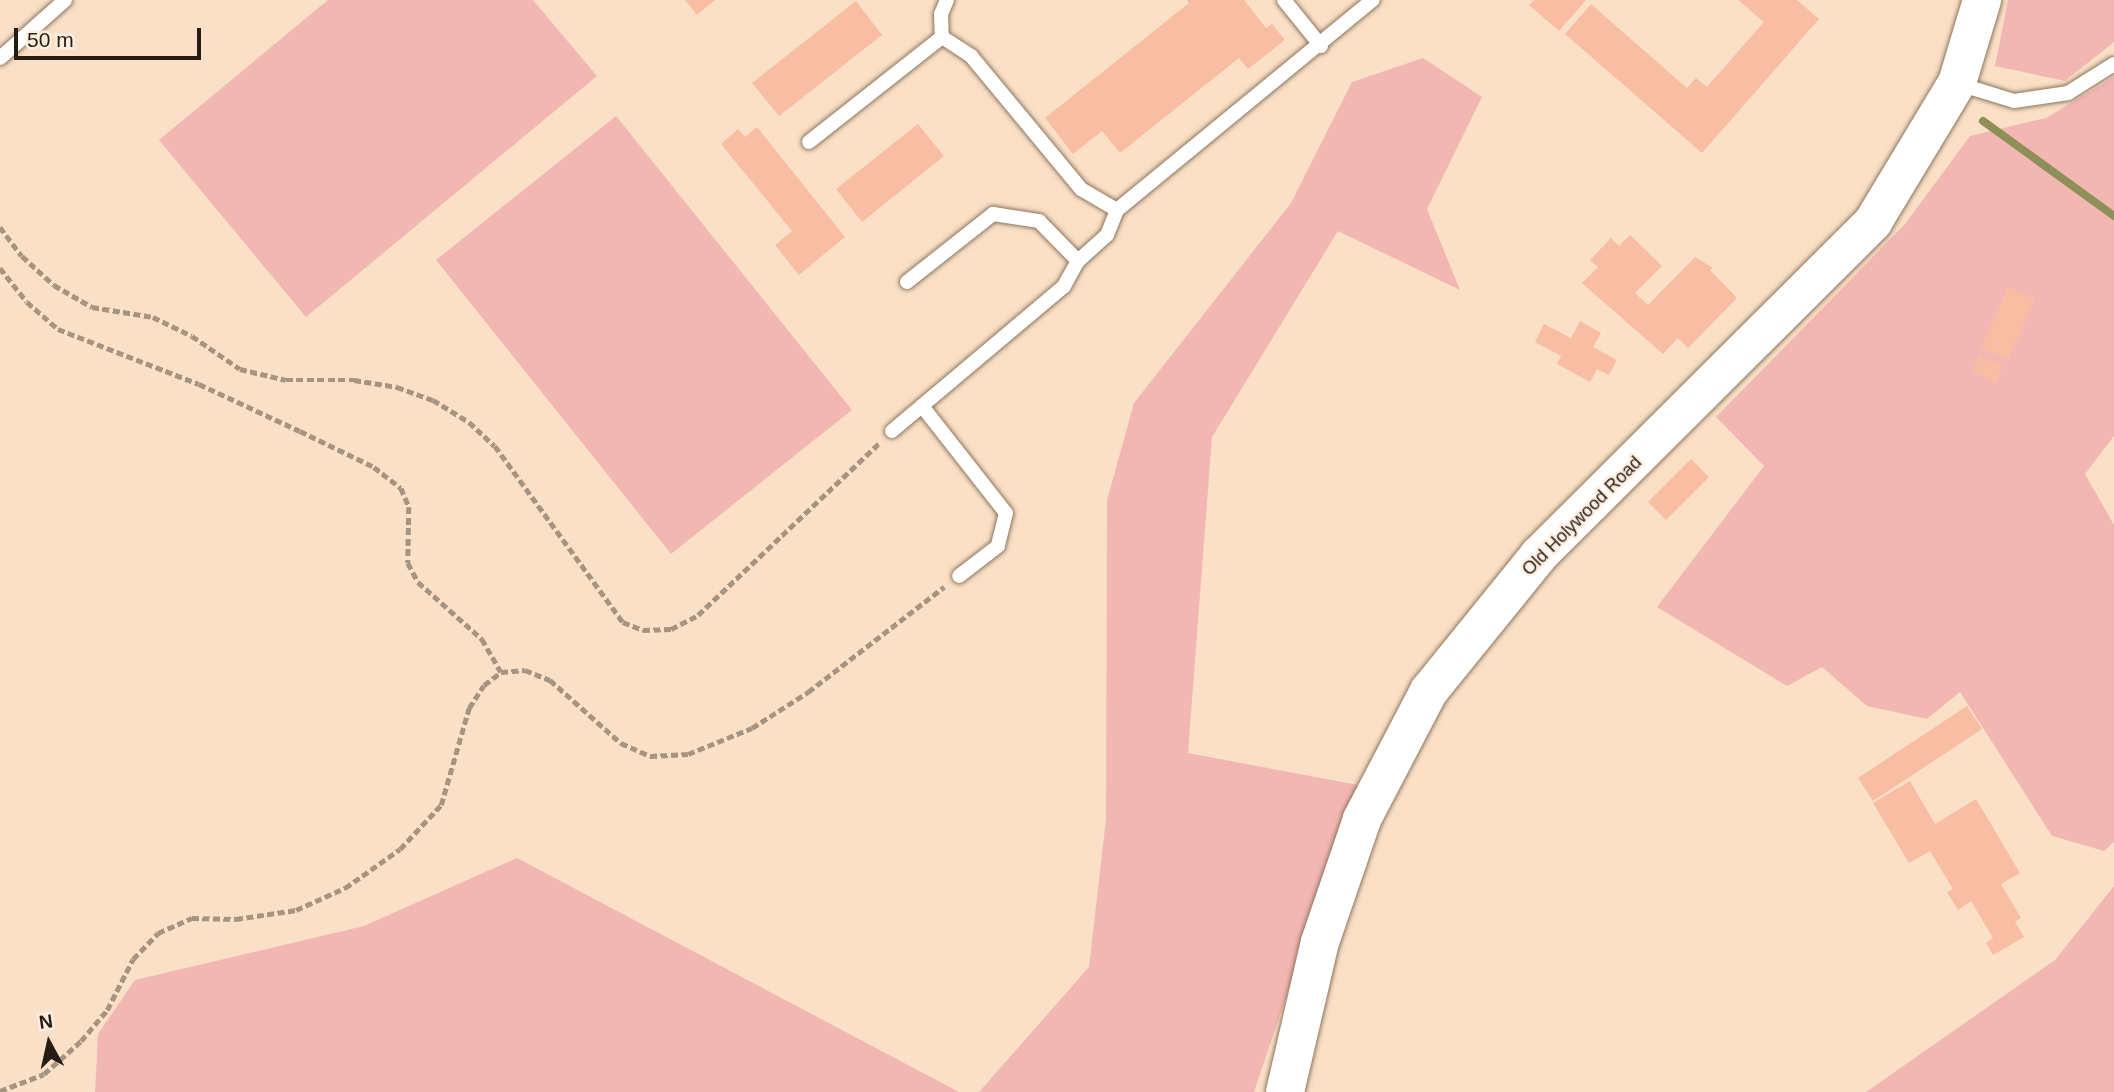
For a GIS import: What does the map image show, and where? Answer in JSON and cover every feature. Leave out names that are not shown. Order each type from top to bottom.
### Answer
[{"type":"street","name":"Old Holywood Road","points":[[1285,1092],[1320,942],[1362,819],[1429,691],[1539,555],[1873,222],[1956,83],[1982,0]]},
{"type":"lane","points":[[0,58],[65,0]]},
{"type":"lane","points":[[942,37],[941,14],[947,0]]},
{"type":"lane","points":[[1284,0],[1321,46]]},
{"type":"lane","points":[[892,431],[1064,286],[1078,261],[1107,234],[1117,211],[1321,46],[1373,0]]},
{"type":"lane","points":[[809,142],[942,37]]},
{"type":"lane","points":[[942,37],[971,56],[1081,189],[1117,211]]},
{"type":"lane","points":[[1956,83],[2014,101],[2068,93],[2114,64]]},
{"type":"lane","points":[[906,282],[993,214],[1039,221],[1078,261]]},
{"type":"lane","points":[[922,406],[1006,513],[998,546],[959,576]]},
{"type":"path","points":[[0,227],[22,256],[54,285],[92,307],[153,317],[192,336],[240,369],[286,380],[354,380],[397,387],[433,400],[469,422],[495,446],[624,622],[643,630],[671,629],[698,615],[892,431]]},
{"type":"path","points":[[0,268],[27,302],[58,329],[199,384],[374,467],[401,488],[409,506],[408,562],[418,582],[482,639],[501,672]]},
{"type":"path","points":[[0,1091],[44,1074],[81,1041],[107,1010],[133,959],[158,933],[192,918],[236,919],[296,911],[345,888],[400,849],[441,805],[469,708],[484,685],[501,672],[525,670],[550,680],[621,743],[650,756],[688,754],[752,728],[808,692],[959,576]]},
{"type":"shaded area","points":[[328,0],[533,0],[597,76],[306,317],[159,140]]},
{"type":"shaded area","points":[[2008,0],[2114,0],[2114,42],[2065,81],[1995,66]]},
{"type":"shaded area","points":[[1423,58],[1482,97],[1427,209],[1460,290],[1338,231],[1212,437],[1188,753],[1358,785],[1254,1092],[979,1092],[1089,967],[1106,819],[1107,500],[1134,403],[1291,203],[1352,82]]},
{"type":"shaded area","points":[[2114,77],[2114,436],[2085,474],[2114,525],[2114,842],[2104,851],[2052,836],[1960,692],[1927,719],[1867,706],[1822,667],[1787,686],[1657,607],[1764,466],[1716,417],[1905,224],[1970,136],[2046,118]]},
{"type":"shaded area","points":[[616,116],[852,410],[671,554],[436,260]]},
{"type":"shaded area","points":[[517,858],[959,1092],[95,1092],[98,1034],[135,980],[364,926]]},
{"type":"shaded area","points":[[2114,886],[2114,1092],[1866,1092],[2055,960]]},
{"type":"building","points":[[685,0],[715,0],[697,15]]},
{"type":"building","points":[[1187,0],[1244,0],[1266,28],[1272,24],[1285,40],[1248,69],[1239,58],[1120,153],[1102,131],[1073,154],[1045,118],[1189,3]]},
{"type":"building","points":[[1534,0],[1586,0],[1559,31],[1529,5]]},
{"type":"building","points":[[1738,0],[1797,0],[1819,19],[1702,153],[1565,34],[1591,4],[1687,88],[1696,78],[1707,87],[1764,22]]},
{"type":"building","points":[[856,1],[882,35],[779,116],[752,83]]},
{"type":"building","points":[[918,124],[944,156],[862,222],[836,189]]},
{"type":"building","points":[[757,127],[845,237],[799,275],[775,245],[792,231],[721,144],[738,129],[745,137]]},
{"type":"building","points":[[1630,235],[1662,266],[1635,293],[1648,305],[1695,257],[1713,268],[1710,270],[1737,298],[1688,348],[1678,338],[1663,354],[1582,283],[1598,267],[1590,260],[1611,238],[1619,246]]},
{"type":"building","points":[[2008,287],[2035,299],[2008,360],[1981,348]]},
{"type":"building","points":[[1580,321],[1601,333],[1593,347],[1617,360],[1609,375],[1597,369],[1590,382],[1557,364],[1561,356],[1535,342],[1544,324],[1571,338]]},
{"type":"building","points":[[1979,355],[2003,366],[1996,383],[1972,372]]},
{"type":"building","points":[[1691,459],[1709,477],[1666,520],[1648,502]]},
{"type":"building","points":[[1967,706],[1982,729],[1873,801],[1858,778]]},
{"type":"building","points":[[1910,781],[1935,824],[1976,799],[2020,873],[2001,884],[2021,918],[2015,922],[2024,937],[1993,955],[1986,943],[1993,938],[1971,901],[1958,910],[1947,892],[1953,889],[1930,851],[1909,863],[1873,803]]},
{"type":"waterway","points":[[1983,121],[2114,216]]}]
